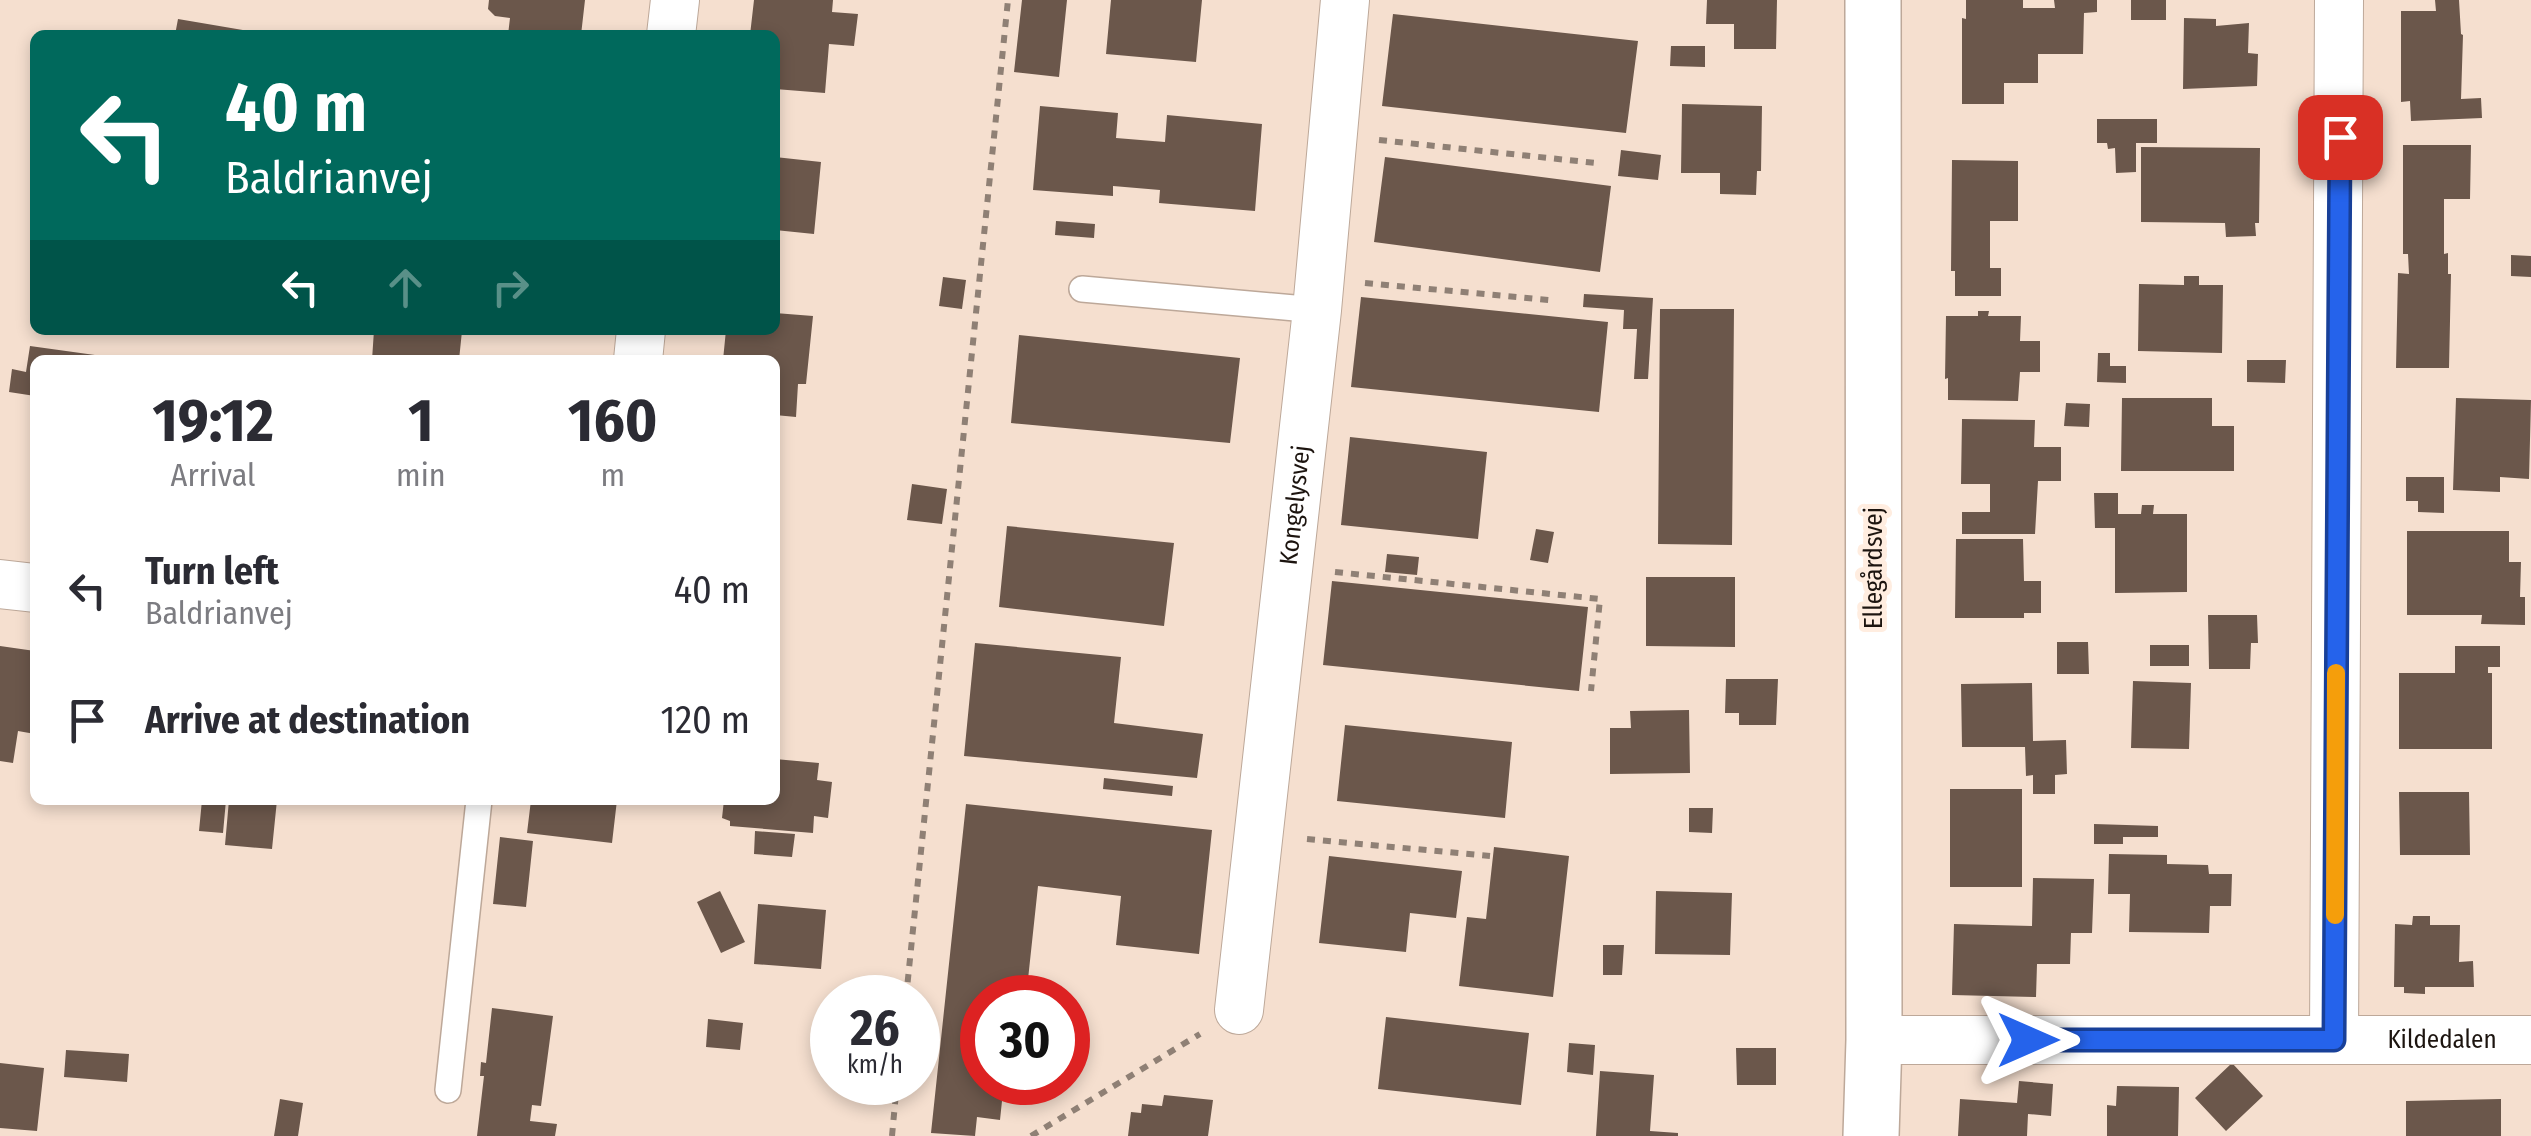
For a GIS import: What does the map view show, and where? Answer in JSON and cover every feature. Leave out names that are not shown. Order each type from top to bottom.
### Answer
[{"type":"street","points":[[671,30],[674,0]]},
{"type":"street","name":"Kongelysvej","points":[[1240,1010],[1318,294],[1345,0]]},
{"type":"street","name":"Ellegårdsvej","points":[[1871,1136],[1873,0]]},
{"type":"street","points":[[2334,1040],[2339,0]]},
{"type":"street","points":[[0,584],[30,587]]},
{"type":"street","name":"Kildedalen","points":[[1874,1040],[2531,1040]]},
{"type":"lane","points":[[1082,289],[1318,294]]},
{"type":"lane","points":[[448,1090],[479,805]]},
{"type":"path","points":[[908,975],[1008,0]]},
{"type":"path","points":[[1333,135],[1596,164]]},
{"type":"path","points":[[1318,294],[1549,300]]},
{"type":"path","points":[[1289,568],[1600,599],[1590,691]]},
{"type":"path","points":[[1259,834],[1490,856]]},
{"type":"path","points":[[1031,1136],[1240,1010]]},
{"type":"path","points":[[892,1136],[895,1105]]},
{"type":"building","points":[[489,0],[585,0],[582,30],[509,30],[510,18],[495,16],[488,9]]},
{"type":"building","points":[[754,0],[833,0],[832,12],[858,14],[854,46],[829,44],[825,93],[780,89],[780,30],[751,30]]},
{"type":"building","points":[[1022,0],[1067,0],[1059,77],[1014,72]]},
{"type":"building","points":[[1111,0],[1202,0],[1196,62],[1106,54]]},
{"type":"building","points":[[1707,0],[1777,0],[1776,49],[1734,49],[1734,24],[1706,24]]},
{"type":"building","points":[[1966,0],[2023,0],[2023,8],[2055,8],[2054,0],[2097,0],[2097,12],[2084,13],[2083,54],[2038,54],[2038,83],[2004,83],[2004,104],[1962,104],[1962,18],[1966,19]]},
{"type":"building","points":[[2131,0],[2166,0],[2166,20],[2131,20]]},
{"type":"building","points":[[2435,0],[2459,0],[2463,35],[2461,99],[2481,98],[2482,118],[2411,121],[2410,101],[2401,102],[2401,11],[2436,11]]},
{"type":"building","points":[[1393,14],[1638,41],[1626,133],[1382,106]]},
{"type":"building","points":[[2184,18],[2216,19],[2216,26],[2249,23],[2248,53],[2258,54],[2257,86],[2183,89]]},
{"type":"building","points":[[178,19],[243,30],[176,30]]},
{"type":"building","points":[[1671,46],[1705,46],[1705,67],[1670,66]]},
{"type":"building","points":[[1682,104],[1762,106],[1761,171],[1757,171],[1756,195],[1720,194],[1720,173],[1681,173]]},
{"type":"building","points":[[1040,106],[1118,113],[1116,138],[1165,142],[1167,115],[1262,124],[1255,211],[1159,203],[1160,190],[1113,186],[1113,196],[1033,190]]},
{"type":"building","points":[[2097,119],[2157,119],[2157,143],[2136,143],[2136,172],[2116,173],[2115,148],[2097,143]]},
{"type":"building","points":[[2403,145],[2471,145],[2470,199],[2444,199],[2444,254],[2448,253],[2451,274],[2449,368],[2396,368],[2398,273],[2409,274],[2408,254],[2403,254]]},
{"type":"building","points":[[2141,147],[2260,148],[2256,236],[2226,237],[2225,223],[2141,222]]},
{"type":"building","points":[[1621,150],[1661,155],[1658,180],[1618,176]]},
{"type":"building","points":[[1385,157],[1611,186],[1600,272],[1374,242]]},
{"type":"building","points":[[780,158],[821,162],[814,234],[780,231]]},
{"type":"building","points":[[1952,160],[2018,161],[2018,221],[1990,221],[1990,268],[2001,268],[2001,296],[1955,296],[1955,271],[1951,271]]},
{"type":"building","points":[[1056,221],[1095,224],[1094,238],[1055,235]]},
{"type":"building","points":[[2511,255],[2531,256],[2531,277],[2511,276]]},
{"type":"building","points":[[2184,276],[2199,276],[2199,285],[2223,285],[2222,353],[2138,351],[2139,284],[2184,285]]},
{"type":"building","points":[[943,277],[966,280],[962,309],[939,306]]},
{"type":"building","points":[[1584,294],[1653,298],[1648,379],[1634,379],[1637,329],[1623,329],[1624,310],[1583,307]]},
{"type":"building","points":[[1361,297],[1608,322],[1599,412],[1351,387]]},
{"type":"building","points":[[1660,309],[1734,309],[1732,545],[1658,544]]},
{"type":"building","points":[[1978,311],[1989,311],[1988,316],[2021,316],[2020,341],[2040,341],[2040,372],[2020,372],[2018,401],[1948,400],[1946,316],[1978,316]]},
{"type":"building","points":[[780,313],[813,316],[806,384],[798,384],[796,417],[780,415],[780,355],[724,355],[726,335],[780,335]]},
{"type":"building","points":[[374,335],[462,335],[460,355],[372,355]]},
{"type":"building","points":[[1019,335],[1240,358],[1230,443],[1011,423]]},
{"type":"building","points":[[30,346],[95,355],[30,355],[30,395],[9,392],[12,369],[26,372]]},
{"type":"building","points":[[2098,353],[2110,353],[2110,366],[2126,366],[2126,383],[2097,382]]},
{"type":"building","points":[[2247,360],[2286,360],[2285,383],[2247,382]]},
{"type":"building","points":[[2122,398],[2212,398],[2212,426],[2234,426],[2234,471],[2121,471]]},
{"type":"building","points":[[2456,398],[2531,400],[2529,479],[2500,477],[2500,492],[2453,490]]},
{"type":"building","points":[[2066,403],[2090,404],[2089,427],[2064,426]]},
{"type":"building","points":[[1962,419],[2035,420],[2034,447],[2061,447],[2061,481],[2038,481],[2035,534],[1962,534],[1962,512],[1990,512],[1990,484],[1961,484]]},
{"type":"building","points":[[1350,437],[1487,452],[1478,539],[1341,525]]},
{"type":"building","points":[[2406,477],[2444,477],[2444,513],[2418,512],[2418,501],[2406,501]]},
{"type":"building","points":[[912,484],[947,489],[942,524],[907,520]]},
{"type":"building","points":[[2094,493],[2118,493],[2118,514],[2141,514],[2142,505],[2154,505],[2153,514],[2187,514],[2187,592],[2115,593],[2115,528],[2095,528]]},
{"type":"building","points":[[1007,526],[1174,543],[1164,626],[999,607]]},
{"type":"building","points":[[1536,529],[1554,532],[1548,563],[1530,560]]},
{"type":"building","points":[[2407,531],[2509,531],[2509,562],[2521,562],[2520,597],[2525,597],[2525,625],[2481,624],[2482,615],[2407,615]]},
{"type":"building","points":[[1956,539],[2023,539],[2024,581],[2041,581],[2041,613],[2024,613],[2024,618],[1955,618]]},
{"type":"building","points":[[1387,554],[1419,557],[1417,575],[1385,572]]},
{"type":"building","points":[[1646,577],[1735,577],[1735,647],[1646,646]]},
{"type":"building","points":[[1332,581],[1588,607],[1579,691],[1323,665]]},
{"type":"building","points":[[2208,615],[2257,615],[2258,643],[2251,643],[2250,669],[2209,669]]},
{"type":"building","points":[[2057,642],[2088,642],[2089,674],[2057,674]]},
{"type":"building","points":[[975,643],[1121,657],[1114,723],[1203,734],[1197,778],[964,756]]},
{"type":"building","points":[[2150,645],[2189,645],[2189,666],[2150,666]]},
{"type":"building","points":[[0,646],[30,650],[30,733],[18,731],[13,763],[0,761]]},
{"type":"building","points":[[2455,646],[2500,646],[2500,667],[2488,667],[2488,673],[2492,673],[2492,749],[2399,749],[2399,673],[2455,673]]},
{"type":"building","points":[[1726,679],[1778,679],[1776,725],[1739,725],[1739,713],[1725,713]]},
{"type":"building","points":[[2133,681],[2191,683],[2189,749],[2131,748]]},
{"type":"building","points":[[2032,683],[2033,741],[2066,740],[2067,774],[2055,775],[2055,794],[2033,794],[2033,775],[2026,776],[2025,747],[1962,747],[1961,684]]},
{"type":"building","points":[[1689,710],[1690,773],[1610,774],[1610,728],[1631,728],[1630,711]]},
{"type":"building","points":[[1345,725],[1512,742],[1505,818],[1337,801]]},
{"type":"building","points":[[780,759],[819,763],[817,780],[832,782],[828,818],[814,816],[813,833],[730,826],[730,821],[722,818],[723,805],[780,805]]},
{"type":"building","points":[[1104,778],[1173,786],[1172,796],[1103,789]]},
{"type":"building","points":[[1950,789],[2022,789],[2022,887],[1950,887]]},
{"type":"building","points":[[2399,792],[2469,792],[2470,855],[2400,855]]},
{"type":"building","points":[[966,804],[1212,830],[1199,954],[1116,945],[1121,896],[1038,886],[1028,975],[960,975],[960,1105],[1002,1105],[1000,1120],[977,1117],[975,1136],[931,1133],[934,1105],[940,1105],[940,1048]]},
{"type":"building","points":[[202,805],[226,805],[223,833],[199,831]]},
{"type":"building","points":[[229,805],[276,805],[272,849],[225,845]]},
{"type":"building","points":[[530,805],[616,805],[612,843],[527,833]]},
{"type":"building","points":[[1689,808],[1713,808],[1712,833],[1689,832]]},
{"type":"building","points":[[2094,824],[2158,826],[2158,837],[2123,837],[2123,844],[2094,844]]},
{"type":"building","points":[[755,831],[795,834],[792,857],[754,854]]},
{"type":"building","points":[[500,837],[533,841],[526,907],[493,904]]},
{"type":"building","points":[[1494,847],[1569,856],[1553,997],[1459,986],[1467,917],[1486,919]]},
{"type":"building","points":[[2109,854],[2167,855],[2167,864],[2208,865],[2209,874],[2232,874],[2231,906],[2210,906],[2209,933],[2129,932],[2130,894],[2108,894]]},
{"type":"building","points":[[1329,856],[1462,871],[1456,918],[1410,913],[1406,952],[1319,943]]},
{"type":"building","points":[[2033,878],[2094,879],[2092,933],[2071,933],[2070,964],[2037,964],[2036,997],[1952,995],[1954,924],[2032,926]]},
{"type":"building","points":[[720,891],[745,942],[721,953],[697,902]]},
{"type":"building","points":[[1656,891],[1732,893],[1730,955],[1655,954]]},
{"type":"building","points":[[758,904],[826,910],[821,969],[754,964]]},
{"type":"building","points":[[2413,916],[2430,916],[2430,925],[2460,925],[2459,962],[2473,961],[2474,987],[2425,987],[2425,994],[2404,993],[2404,987],[2394,987],[2395,924],[2412,925]]},
{"type":"building","points":[[1603,945],[1624,945],[1622,975],[1603,975]]},
{"type":"building","points":[[492,1008],[553,1016],[541,1106],[532,1105],[530,1121],[557,1124],[555,1136],[477,1136],[484,1076],[480,1076],[481,1062],[486,1063]]},
{"type":"building","points":[[1386,1017],[1529,1033],[1521,1105],[1378,1089]]},
{"type":"building","points":[[708,1019],[743,1023],[740,1050],[706,1047]]},
{"type":"building","points":[[1569,1043],[1595,1045],[1593,1075],[1567,1072]]},
{"type":"building","points":[[1736,1048],[1776,1048],[1776,1085],[1737,1085]]},
{"type":"building","points":[[66,1050],[129,1054],[127,1082],[64,1077]]},
{"type":"building","points":[[0,1063],[44,1068],[37,1131],[0,1128]]},
{"type":"building","points":[[2232,1063],[2263,1096],[2226,1131],[2195,1098]]},
{"type":"building","points":[[1600,1071],[1654,1075],[1650,1131],[1678,1136],[1596,1136]]},
{"type":"building","points":[[2019,1081],[2053,1084],[2051,1116],[2028,1114],[2027,1136],[1958,1136],[1960,1099],[2017,1103]]},
{"type":"building","points":[[2117,1086],[2179,1087],[2178,1136],[2107,1136],[2107,1105],[2116,1106]]},
{"type":"building","points":[[1164,1095],[1213,1100],[1208,1136],[1128,1136],[1131,1112],[1141,1113],[1142,1104],[1162,1106]]},
{"type":"building","points":[[280,1099],[303,1103],[298,1136],[274,1136]]},
{"type":"building","points":[[2501,1099],[2501,1136],[2406,1136],[2406,1101]]},
{"type":"slow traffic","points":[[2335,915],[2336,673]]},
{"type":"route","points":[[2028,1040],[2334,1040],[2340,137]]}]
